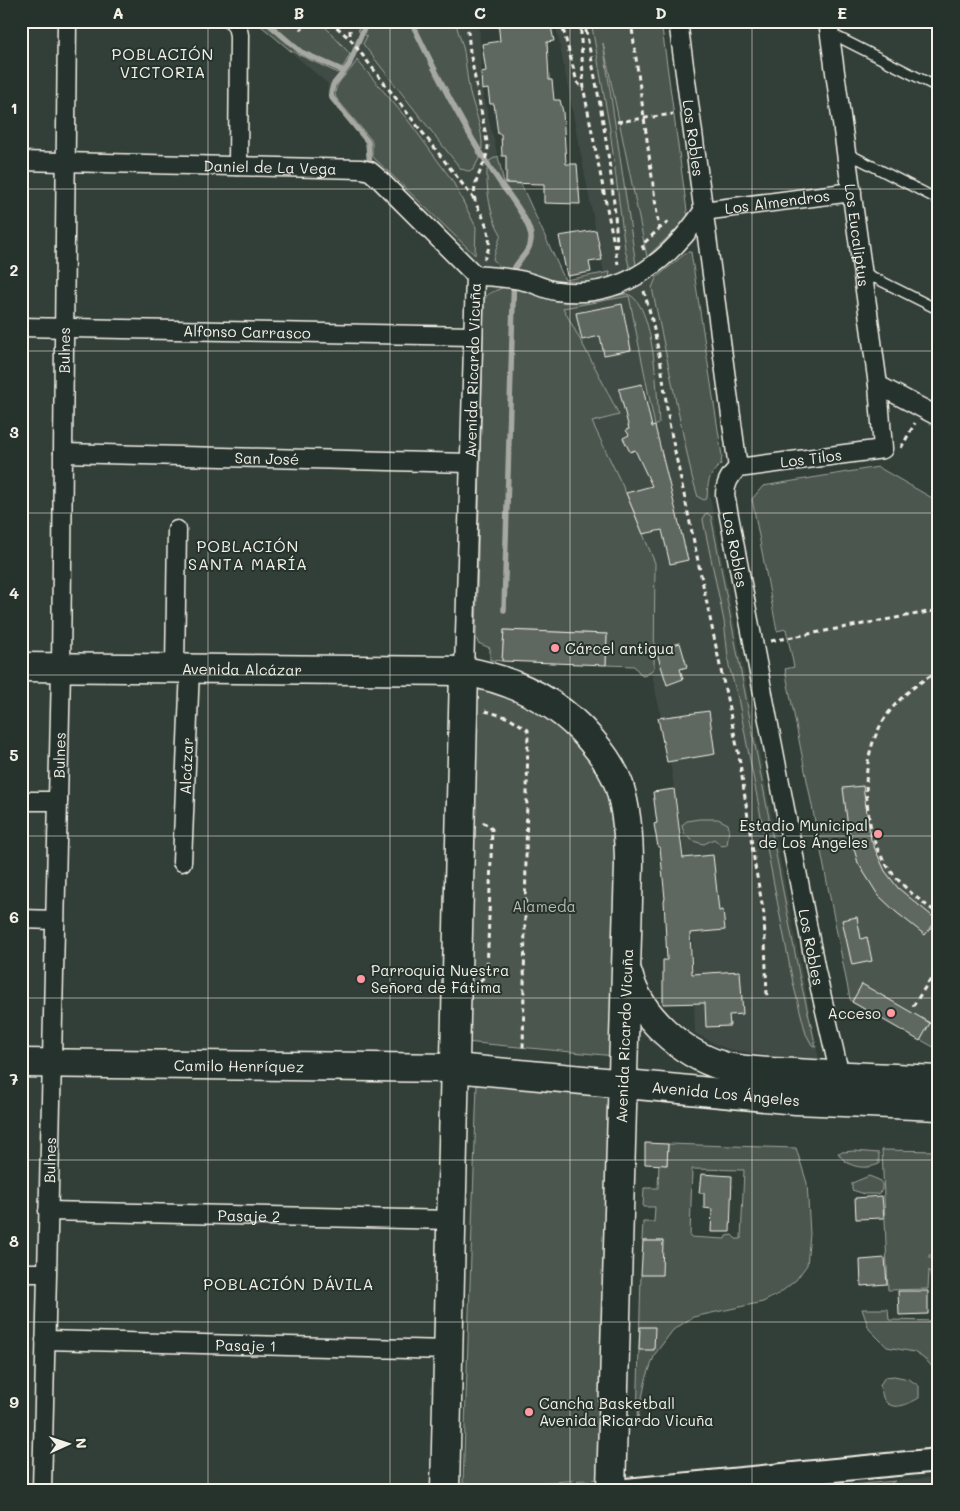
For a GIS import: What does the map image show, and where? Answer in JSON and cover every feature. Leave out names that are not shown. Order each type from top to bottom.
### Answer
[{"type":"main road","name":"Avenida Alcázar","points":[[21,667],[464,670]]},
{"type":"main road","name":"Avenida Ricardo Vicuña","points":[[445,1490],[464,670],[513,684],[534,693],[554,705],[582,730],[609,762],[619,786],[628,834],[627,968],[611,1490]]},
{"type":"main road","name":"Avenida Los Ángeles","points":[[627,968],[630,982],[655,1022],[672,1039],[696,1054],[724,1066],[740,1069],[840,1076],[939,1080]]},
{"type":"main road","name":"Camilo Henríquez","points":[[21,1063],[455,1068]]},
{"type":"main road","name":"Avenida Los Ángeles","points":[[455,1068],[796,1100],[939,1106]]},
{"type":"street","name":"Bulnes","points":[[42,1490],[61,668],[67,21]]},
{"type":"street","points":[[233,21],[237,26],[239,35],[238,166]]},
{"type":"street","name":"Los Robles","points":[[678,21],[738,468],[732,474],[725,487],[725,501],[816,971],[840,1076]]},
{"type":"street","name":"Los Eucaliptus","points":[[829,27],[878,385],[883,448]]},
{"type":"street","name":"Daniel de La Vega","points":[[21,161],[361,169],[370,171],[474,275]]},
{"type":"street","name":"Los Almendros","points":[[703,211],[852,192]]},
{"type":"street","points":[[474,275],[514,279],[562,292],[593,292],[622,284],[639,276],[690,230],[703,211]]},
{"type":"street","name":"Avenida Ricardo Vicuña","points":[[464,670],[474,275]]},
{"type":"street","name":"Alfonso Carrasco","points":[[21,327],[473,336]]},
{"type":"street","points":[[878,385],[939,417]]},
{"type":"street","name":"Los Tilos","points":[[738,468],[883,448]]},
{"type":"street","name":"San José","points":[[63,454],[469,463]]},
{"type":"street","name":"Alcázar","points":[[176,530],[183,668],[182,862]]},
{"type":"street","points":[[21,801],[58,801]]},
{"type":"street","points":[[21,920],[55,920]]},
{"type":"street","name":"Pasaje 2","points":[[48,1211],[451,1220]]},
{"type":"street","points":[[21,1273],[46,1273]]},
{"type":"street","name":"Pasaje 1","points":[[45,1340],[448,1350]]},
{"type":"street","points":[[626,1490],[939,1460]]},
{"type":"lane","points":[[829,27],[939,88]]},
{"type":"lane","points":[[847,153],[939,200]]},
{"type":"lane","points":[[863,272],[939,310]]},
{"type":"path","points":[[294,21],[303,30]]},
{"type":"path","name":"Avenida Ricardo Vicuña","points":[[330,21],[360,51],[475,200],[488,228],[490,244],[488,253],[474,275]]},
{"type":"path","points":[[350,21],[350,39]]},
{"type":"path","points":[[468,21],[470,52],[488,146],[488,153],[479,172],[475,200]]},
{"type":"path","points":[[561,21],[577,82],[584,90]]},
{"type":"path","points":[[583,21],[581,40],[584,90],[622,284]]},
{"type":"path","points":[[583,21],[611,167],[616,208],[617,257]]},
{"type":"path","points":[[630,21],[659,229]]},
{"type":"path","points":[[617,122],[690,112]]},
{"type":"path","points":[[639,276],[652,320],[661,364],[669,424],[739,756],[764,914],[767,996]]},
{"type":"path","points":[[780,639],[939,610]]},
{"type":"path","points":[[939,671],[920,682],[899,699],[877,733],[870,751],[866,774],[866,795],[872,836],[880,854],[902,884],[916,898],[939,914]]},
{"type":"path","points":[[913,1006],[939,966]]},
{"type":"shaded area","points":[[255,21],[479,21],[482,90],[504,183],[521,184],[565,280],[604,273],[555,21],[618,21],[819,1060],[769,1056],[728,1049],[695,1033],[692,933],[682,836],[668,750],[643,632],[502,317],[431,225],[366,154],[366,141],[327,95],[328,84]]},
{"type":"shaded area","points":[[939,1477],[939,1490],[797,1490],[895,1481]]},
{"type":"green space","points":[[255,21],[320,21],[350,54],[338,73],[291,51]]},
{"type":"green space","points":[[357,21],[428,21],[434,26],[438,21],[456,21],[464,51],[470,93],[481,135],[482,149],[477,153],[480,157],[473,170],[461,169],[363,44],[367,36],[359,32]]},
{"type":"green space","points":[[591,21],[661,21],[688,218],[647,257],[603,43],[636,265],[632,268],[629,266],[625,249],[610,130]]},
{"type":"green space","points":[[357,60],[407,119],[452,180],[476,227],[475,255],[372,156],[372,141],[336,98],[336,88]]},
{"type":"green space","points":[[498,156],[504,183],[521,184],[565,280],[610,272],[609,279],[596,285],[557,283],[504,269],[498,265],[493,259],[501,234],[491,211],[487,169],[491,165],[489,161]]},
{"type":"green space","points":[[687,252],[691,252],[722,456],[721,464],[713,472],[710,479],[707,498],[704,500],[698,497],[692,477],[652,288],[656,278]]},
{"type":"green space","points":[[504,287],[520,289],[564,302],[627,294],[636,300],[644,313],[653,351],[659,423],[655,426],[629,296],[563,308],[619,415],[592,422],[626,493],[655,563],[654,668],[647,675],[642,676],[634,666],[606,665],[607,634],[504,630],[502,661],[490,660],[490,648],[478,643],[476,637],[484,300],[488,294]]},
{"type":"green space","name":"Estadio Municipal de Los Ángeles","points":[[878,467],[939,502],[939,1050],[852,1002],[850,999],[785,669],[794,667],[786,629],[777,631],[752,499],[763,486]]},
{"type":"green space","points":[[707,513],[711,516],[799,974],[816,1047],[812,1045],[806,1034],[793,983],[738,698],[729,666],[724,621],[703,520],[704,515]]},
{"type":"green space","name":"Alameda","points":[[473,685],[517,697],[580,738],[618,808],[615,1056],[465,1042]]},
{"type":"green space","points":[[718,819],[728,824],[727,845],[722,846],[714,839],[704,844],[686,836],[682,825],[687,821]]},
{"type":"green space","points":[[477,1084],[615,1097],[605,1479],[496,1485],[463,1484]]},
{"type":"green space","points":[[668,1144],[796,1148],[807,1183],[810,1234],[807,1265],[796,1280],[780,1293],[763,1302],[693,1317],[673,1330],[655,1354],[646,1379],[637,1422],[641,1275],[663,1241],[642,1241],[643,1222],[654,1222],[655,1207],[643,1207],[644,1188],[658,1188],[659,1164],[667,1165]],"holes":[[[692,1169],[744,1170],[741,1239],[736,1239],[732,1235],[726,1236],[725,1239],[690,1237]]]},
{"type":"green space","points":[[882,1150],[939,1151],[939,1255],[929,1255],[929,1258],[939,1258],[939,1269],[931,1273],[929,1270],[928,1289],[888,1290]]},
{"type":"green space","points":[[854,1151],[879,1153],[879,1164],[868,1167],[851,1165],[838,1153]]},
{"type":"green space","points":[[869,1176],[879,1180],[882,1184],[882,1190],[878,1194],[865,1194],[852,1190],[852,1183]]},
{"type":"green space","points":[[862,1309],[888,1309],[889,1320],[934,1321],[934,1311],[939,1311],[939,1387],[936,1371],[926,1360],[914,1352],[887,1347],[869,1329]]},
{"type":"green space","points":[[894,1376],[909,1379],[919,1386],[919,1398],[907,1404],[897,1406],[893,1406],[885,1401],[880,1385],[885,1377]]},
{"type":"green space","points":[[895,1481],[884,1490],[797,1490]]},
{"type":"building","points":[[498,21],[550,21],[554,41],[547,42],[549,80],[552,80],[554,100],[560,100],[563,112],[566,164],[577,164],[580,204],[544,203],[544,184],[506,183],[506,156],[502,156],[501,134],[498,134],[494,104],[490,104],[488,89],[482,90],[481,72],[486,71],[482,44],[500,41]]},
{"type":"building","points":[[596,230],[602,260],[589,262],[591,272],[567,276],[559,236]]},
{"type":"building","points":[[622,304],[631,350],[604,355],[600,336],[582,340],[576,313]]},
{"type":"building","points":[[642,384],[652,427],[655,426],[688,560],[670,564],[662,530],[643,534],[626,493],[652,486],[635,450],[630,452],[623,438],[629,435],[626,430],[629,429],[619,389]]},
{"type":"building","name":"Cárcel antigua","points":[[504,630],[607,634],[606,665],[502,661]]},
{"type":"building","points":[[680,643],[687,667],[680,669],[683,679],[667,685],[656,650]]},
{"type":"building","points":[[709,711],[715,754],[667,762],[658,718]]},
{"type":"building","points":[[863,786],[871,840],[885,871],[898,888],[937,920],[925,935],[878,895],[858,863],[848,827],[843,788]]},
{"type":"building","points":[[674,789],[683,858],[713,855],[719,911],[723,910],[725,930],[690,933],[692,974],[740,971],[743,1014],[729,1015],[730,1026],[706,1027],[705,1003],[663,1004],[663,960],[667,960],[665,899],[660,847],[658,847],[654,824],[657,823],[653,792]]},
{"type":"building","points":[[857,917],[861,939],[867,937],[872,961],[852,965],[842,920]]},
{"type":"building","name":"Acceso","points":[[862,984],[930,1023],[920,1041],[852,1002]]},
{"type":"building","points":[[645,1143],[668,1144],[667,1165],[645,1164]]},
{"type":"building","points":[[701,1174],[732,1176],[730,1232],[711,1232],[712,1209],[704,1208],[704,1193],[699,1193]]},
{"type":"building","points":[[882,1196],[884,1218],[856,1219],[855,1198]]},
{"type":"building","points":[[643,1241],[663,1241],[662,1275],[641,1275]]},
{"type":"building","points":[[885,1258],[887,1284],[861,1286],[860,1260]]},
{"type":"building","points":[[898,1291],[928,1291],[928,1314],[899,1315]]},
{"type":"building","points":[[640,1327],[655,1327],[654,1350],[639,1350]]},
{"type":"waterway","points":[[265,21],[301,52],[344,71]]},
{"type":"waterway","points":[[367,21],[349,65],[333,85],[331,93],[332,98],[368,142],[370,168]]},
{"type":"waterway","points":[[411,21],[464,125],[488,165],[525,219],[531,234],[529,248],[514,269],[504,610]]},
{"type":"place","name":"Cárcel antigua","points":[[555,648]]},
{"type":"place","name":"Estadio Municipal de Los Ángeles","points":[[878,834]]},
{"type":"place","name":"Parroquia Nuestra Señora de Fátima","points":[[361,979]]},
{"type":"place","name":"Acceso","points":[[891,1013]]},
{"type":"place","name":"Cancha Basketball Avenida Ricardo Vicuña","points":[[529,1412]]},
{"type":"district","name":"POBLACIÓN VICTORIA","points":[[163,62]]},
{"type":"district","name":"POBLACIÓN SANTA MARÍA","points":[[248,554]]},
{"type":"district","name":"POBLACIÓN DÁVILA","points":[[289,1283]]}]
